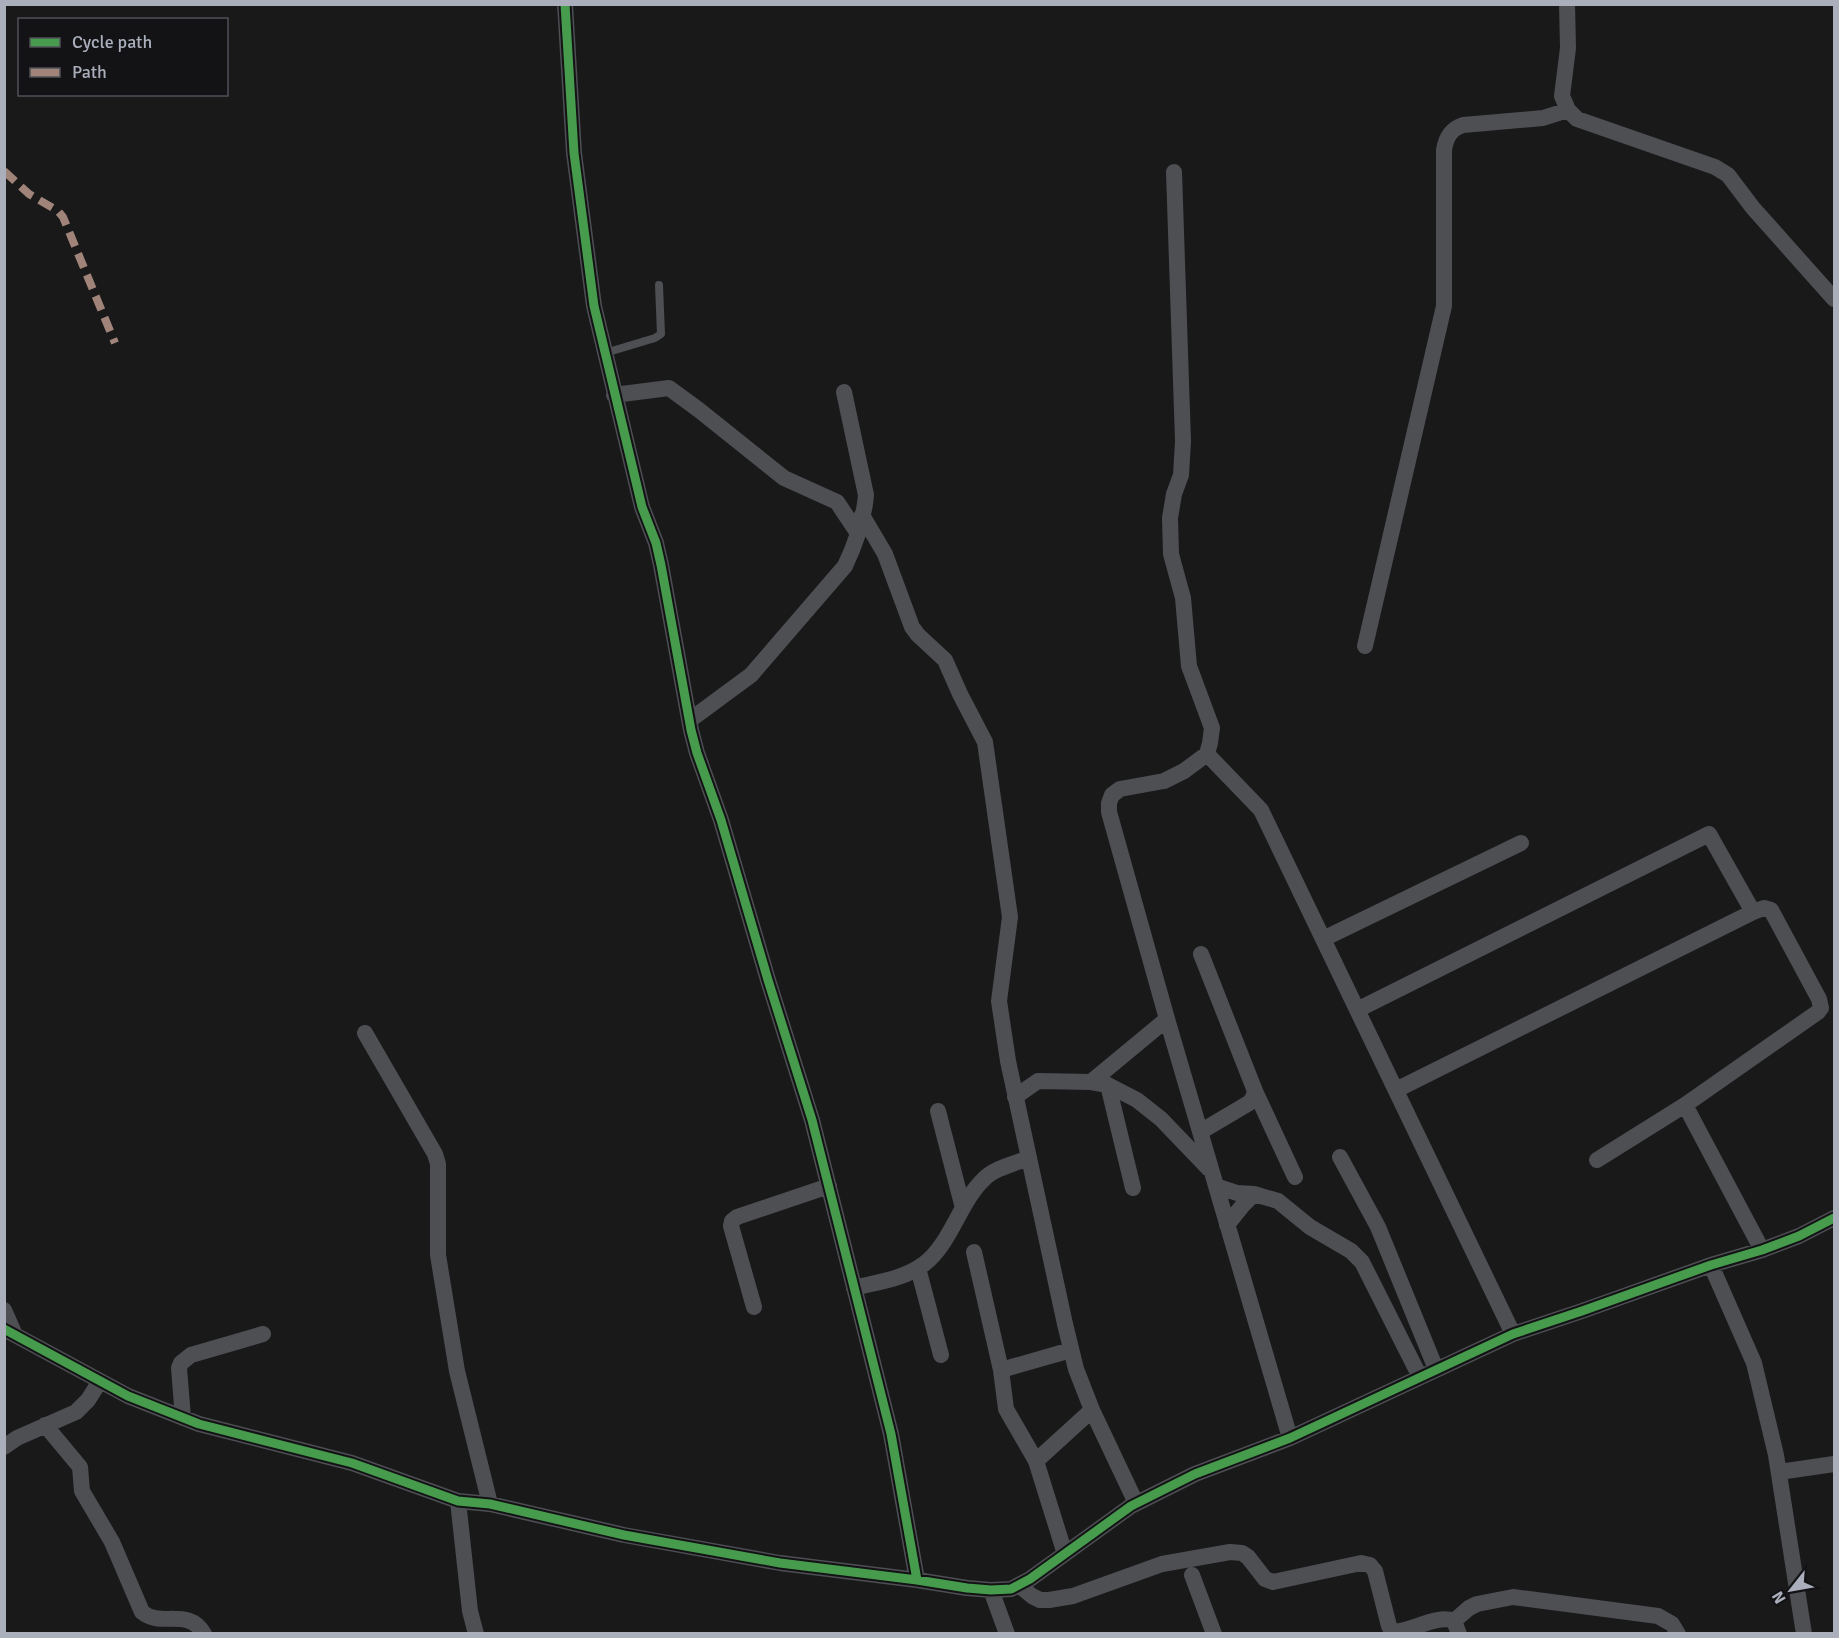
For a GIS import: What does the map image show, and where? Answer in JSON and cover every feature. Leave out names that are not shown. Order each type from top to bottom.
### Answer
[{"type":"street","points":[[565,4],[574,153],[594,306],[604,353],[642,507],[656,543],[697,753],[722,820],[812,1120],[829,1186],[891,1434],[917,1580]]},
{"type":"street","points":[[1567,4],[1568,48],[1562,96],[1568,110],[1577,119],[1715,167],[1728,175],[1834,299]]},
{"type":"street","points":[[1365,646],[1444,306],[1444,150],[1447,137],[1453,130],[1463,125],[1543,118],[1568,110]]},
{"type":"street","points":[[1174,172],[1183,441],[1181,475],[1174,494],[1170,518],[1172,554],[1184,598],[1189,666],[1212,728],[1207,754],[1184,771],[1164,781],[1120,789],[1112,795],[1109,812],[1290,1438]]},
{"type":"street","points":[[614,395],[669,388],[784,478],[837,502],[857,532]]},
{"type":"street","points":[[690,720],[751,675],[845,566],[857,532],[866,495],[844,392]]},
{"type":"street","points":[[862,515],[888,560],[912,627],[945,660],[986,742],[1010,917],[999,1000],[1008,1061],[1076,1369],[1092,1410],[1136,1503]]},
{"type":"street","points":[[1207,754],[1261,810],[1513,1334]]},
{"type":"street","points":[[1357,1010],[1709,834],[1753,912]]},
{"type":"street","points":[[1323,939],[1521,843]]},
{"type":"street","points":[[1396,1090],[1753,912],[1764,908],[1770,910],[1819,999],[1821,1008],[1684,1105],[1597,1160]]},
{"type":"street","points":[[1202,954],[1255,1091],[1295,1177]]},
{"type":"street","points":[[1100,1084],[1167,1019]]},
{"type":"street","points":[[365,1033],[435,1154],[438,1164],[437,1246],[440,1267],[457,1371],[490,1504]]},
{"type":"street","points":[[1008,1061],[1038,1081],[1100,1084],[1137,1100],[1161,1119],[1214,1179],[1236,1193],[1254,1194],[1278,1201],[1310,1227],[1351,1251],[1362,1262],[1420,1377]]},
{"type":"street","points":[[1015,1096],[1038,1081]]},
{"type":"street","points":[[1100,1084],[1133,1188]]},
{"type":"street","points":[[1200,1132],[1249,1103],[1255,1091]]},
{"type":"street","points":[[1684,1105],[1762,1250]]},
{"type":"street","points":[[938,1111],[963,1208]]},
{"type":"street","points":[[1340,1157],[1378,1227],[1436,1369]]},
{"type":"street","points":[[854,1288],[907,1275],[926,1263],[943,1244],[963,1208],[983,1179],[1002,1168],[1029,1158]]},
{"type":"street","points":[[754,1308],[731,1226],[732,1221],[736,1217],[829,1186]]},
{"type":"street","points":[[1227,1225],[1254,1194]]},
{"type":"street","points":[[4,1310],[10,1332],[128,1396],[199,1424],[352,1462],[458,1501],[490,1504],[646,1539],[780,1563],[991,1590],[1011,1589],[1136,1503],[1195,1474],[1290,1438],[1513,1334],[1711,1265],[1762,1250],[1799,1236],[1834,1218]]},
{"type":"street","points":[[974,1252],[1001,1370],[1005,1408],[1036,1461],[1065,1554]]},
{"type":"street","points":[[1711,1265],[1754,1363],[1779,1472],[1804,1634]]},
{"type":"street","points":[[918,1268],[941,1354]]},
{"type":"street","points":[[183,1418],[179,1368],[181,1362],[191,1355],[263,1334]]},
{"type":"street","points":[[1001,1370],[1071,1350]]},
{"type":"street","points":[[4,1447],[17,1438],[82,1407],[100,1381]]},
{"type":"street","points":[[1036,1461],[1092,1410]]},
{"type":"street","points":[[45,1425],[80,1467],[82,1491],[112,1542],[142,1612],[151,1617],[189,1620],[200,1627],[204,1634]]},
{"type":"street","points":[[1779,1472],[1834,1464]]},
{"type":"street","points":[[458,1501],[470,1611],[476,1634]]},
{"type":"street","points":[[1019,1585],[1032,1596],[1040,1600],[1049,1600],[1073,1596],[1162,1564],[1230,1552],[1242,1553],[1248,1557],[1265,1579],[1274,1582],[1361,1563],[1370,1565],[1375,1571],[1389,1626],[1393,1632],[1402,1632],[1447,1618],[1457,1627],[1469,1608],[1477,1604],[1513,1597],[1658,1616],[1672,1624],[1678,1634]]},
{"type":"street","points":[[1191,1575],[1215,1634]]},
{"type":"street","points":[[991,1590],[1007,1634]]},
{"type":"lane","points":[[604,353],[655,338],[661,334],[658,285]]},
{"type":"marked path","points":[[4,171],[29,194],[58,211],[63,217],[115,343]]},
{"type":"cycle path","points":[[565,4],[574,153],[594,306],[642,507],[656,543],[697,753],[721,820],[812,1120],[891,1434],[917,1580]]},
{"type":"cycle path","points":[[4,1329],[128,1396],[199,1424],[352,1463],[458,1501],[490,1504],[624,1535],[780,1563],[967,1588],[1011,1589],[1030,1579],[1131,1506],[1195,1474],[1290,1438],[1513,1334],[1711,1265],[1762,1250],[1799,1236],[1834,1218]]}]
